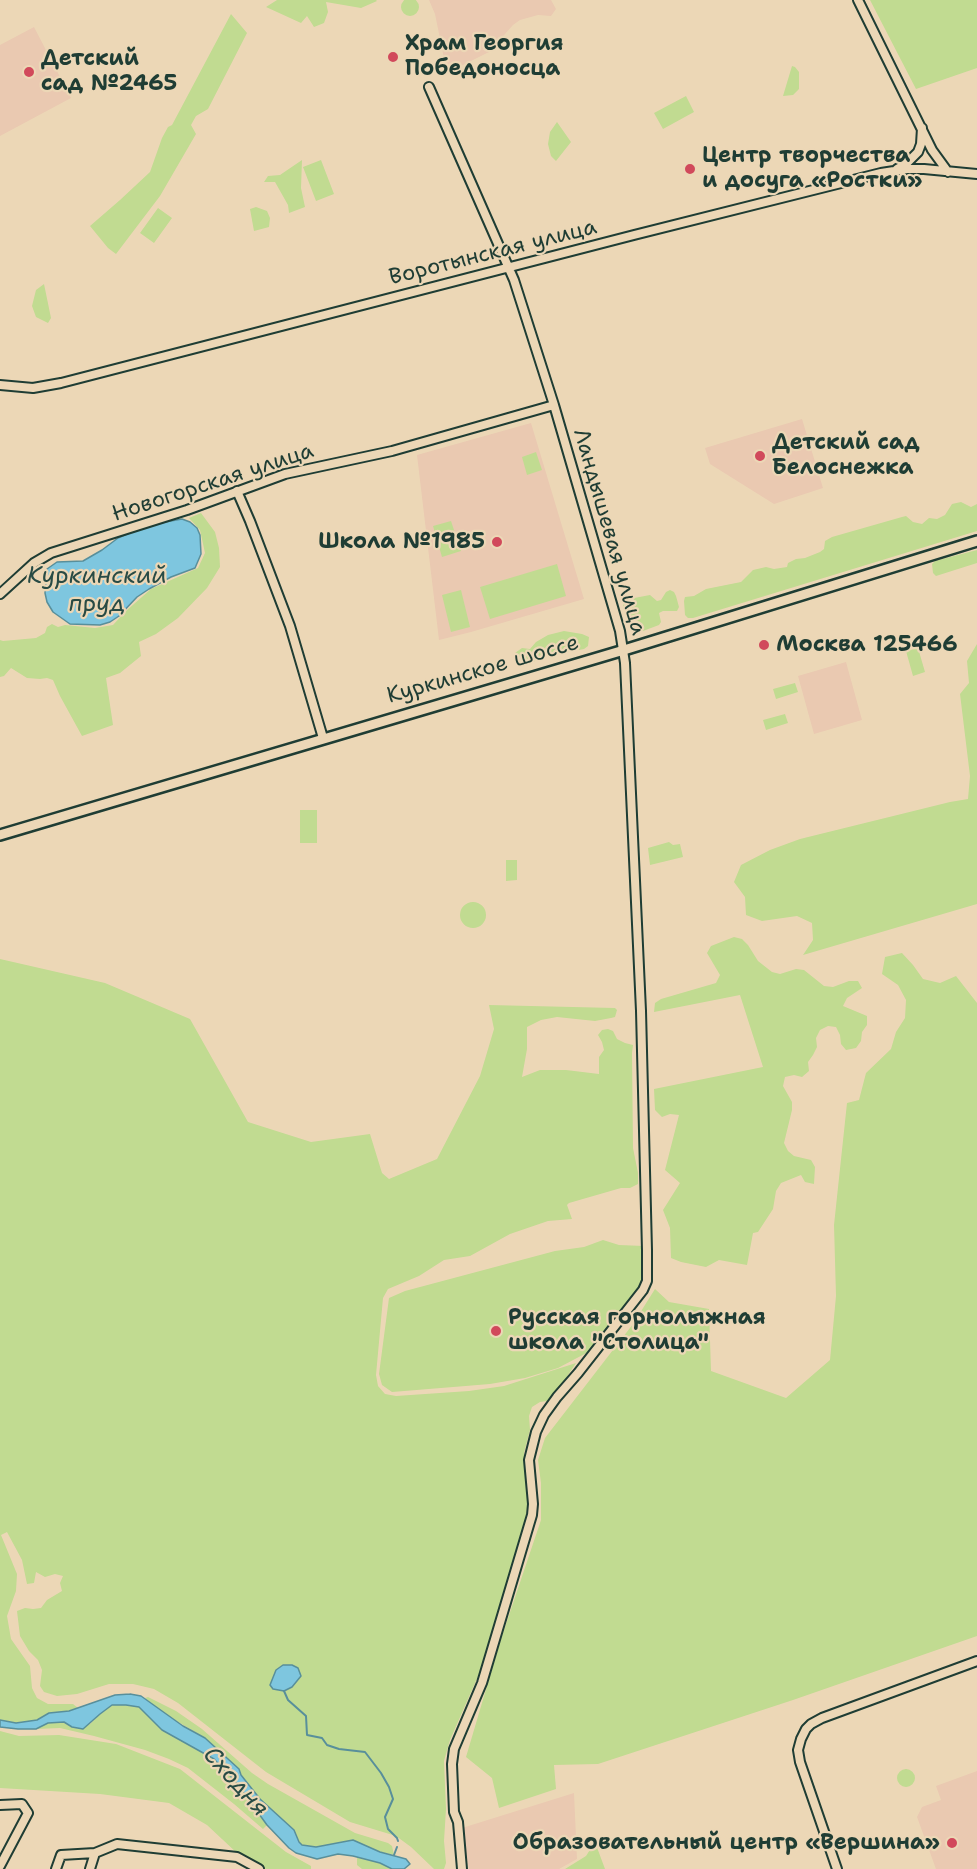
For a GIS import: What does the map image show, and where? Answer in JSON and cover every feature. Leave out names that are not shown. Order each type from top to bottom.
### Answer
[{"type":"main road","name":"Куркинское шоссе","points":[[0,835],[624,650],[977,541]]},
{"type":"street","points":[[858,0],[932,150],[948,172]]},
{"type":"street","name":"Ландышевая улица","points":[[429,87],[514,280],[554,405],[624,650],[640,1011],[647,1250],[647,1281],[633,1304],[557,1397],[544,1415],[536,1432],[529,1460],[533,1491],[532,1515],[482,1683],[454,1749],[452,1764],[454,1812],[458,1822],[462,1869]]},
{"type":"street","points":[[893,170],[906,164],[918,152],[922,127]]},
{"type":"street","name":"Воротынская улица","points":[[0,385],[33,388],[61,383],[893,170],[924,169],[977,174]]},
{"type":"street","name":"Новогорская улица","points":[[0,594],[34,563],[51,553],[187,510],[285,474],[392,451],[554,405]]},
{"type":"street","points":[[237,491],[290,626],[323,738]]},
{"type":"street","points":[[837,1869],[800,1762],[798,1750],[806,1729],[822,1718],[977,1661]]},
{"type":"street","points":[[0,1805],[22,1804],[28,1813],[0,1866]]},
{"type":"street","points":[[56,1869],[61,1855],[95,1853],[117,1844],[237,1857],[259,1869]]},
{"type":"street","points":[[90,1869],[95,1853]]},
{"type":"shaded area","points":[[429,0],[551,0],[556,9],[551,16],[538,15],[520,20],[489,52],[447,73],[435,14]]},
{"type":"shaded area","name":"Детский сад №2465","points":[[34,27],[71,98],[0,136],[0,45]]},
{"type":"shaded area","name":"Детский сад Белоснежка","points":[[802,419],[823,488],[774,504],[710,464],[705,448]]},
{"type":"shaded area","name":"Школа №1985","points":[[531,423],[584,599],[439,640],[417,455]]},
{"type":"shaded area","points":[[846,662],[862,720],[814,734],[798,676]]},
{"type":"shaded area","name":"Образовательный центр «Вершина»","points":[[977,1771],[977,1869],[936,1869],[917,1817],[922,1807],[941,1800],[936,1786]]},
{"type":"shaded area","points":[[574,1793],[577,1859],[559,1869],[469,1869],[462,1828]]},
{"type":"green space","points":[[410,-2],[416,1],[419,7],[416,13],[410,16],[404,13],[401,7],[404,1]]},
{"type":"green space","points":[[277,0],[377,1],[361,8],[326,2],[328,12],[324,23],[314,27],[307,16],[301,23],[266,7]]},
{"type":"green space","points":[[870,0],[977,0],[977,68],[916,89]]},
{"type":"green space","points":[[231,14],[247,33],[208,109],[196,116],[191,125],[196,134],[160,196],[116,254],[90,226],[150,172],[162,138],[168,127],[172,125]]},
{"type":"green space","points":[[792,66],[799,72],[799,89],[793,95],[783,96]]},
{"type":"green space","points":[[686,96],[694,112],[663,129],[654,113]]},
{"type":"green space","points":[[557,122],[571,142],[556,161],[551,156],[548,144],[550,132]]},
{"type":"green space","points":[[302,160],[301,188],[305,207],[289,213],[288,205],[275,182],[264,182],[268,176],[280,175]]},
{"type":"green space","points":[[321,160],[334,194],[316,201],[303,167]]},
{"type":"green space","points":[[256,207],[267,211],[270,218],[269,227],[254,231],[250,209]]},
{"type":"green space","points":[[158,208],[172,218],[154,243],[140,233]]},
{"type":"green space","points":[[44,284],[51,318],[48,323],[36,317],[32,306],[36,290]]},
{"type":"green space","points":[[536,452],[542,470],[527,475],[522,457]]},
{"type":"green space","points":[[961,502],[971,507],[977,504],[977,531],[693,618],[685,615],[685,597],[694,596],[706,589],[741,582],[753,570],[766,567],[774,569],[787,567],[788,563],[796,559],[820,552],[824,549],[825,541],[832,537],[906,516],[913,522],[922,524],[929,518],[937,519],[945,515],[952,504]]},
{"type":"green space","points":[[201,513],[215,532],[220,567],[207,588],[178,618],[156,634],[139,642],[141,656],[120,673],[106,678],[113,725],[82,736],[53,680],[27,678],[11,668],[0,677],[0,640],[36,638],[45,633],[47,627],[52,624],[58,627],[65,625],[95,628],[113,625],[151,589],[198,568],[205,553],[200,530],[189,518]]},
{"type":"green space","points":[[451,521],[461,551],[442,557],[433,526]]},
{"type":"green space","points":[[977,550],[977,563],[936,576],[933,573],[932,564],[935,561]]},
{"type":"green space","points":[[557,564],[566,596],[490,619],[480,587]]},
{"type":"green space","points":[[461,590],[470,627],[451,632],[442,595]]},
{"type":"green space","points":[[670,590],[674,592],[679,607],[677,611],[659,613],[661,622],[659,625],[643,631],[628,621],[623,605],[629,599],[650,595],[657,601],[661,600]]},
{"type":"green space","points":[[564,631],[589,637],[588,646],[584,649],[563,653],[549,653],[540,656],[534,662],[525,661],[515,653],[522,648],[530,649],[536,642],[548,635]]},
{"type":"green space","points":[[977,644],[977,904],[803,955],[813,940],[812,923],[797,916],[762,921],[746,915],[745,897],[734,882],[741,865],[770,850],[800,839],[968,799],[970,776],[960,694],[969,683],[967,661]]},
{"type":"green space","points":[[918,648],[925,672],[913,676],[906,651]]},
{"type":"green space","points":[[795,683],[798,692],[776,699],[773,689]]},
{"type":"green space","points":[[785,714],[788,723],[766,730],[763,720]]},
{"type":"green space","points":[[300,810],[317,810],[317,843],[300,843]]},
{"type":"green space","points":[[669,842],[673,845],[680,844],[683,857],[650,865],[648,848]]},
{"type":"green space","points":[[506,860],[517,860],[517,880],[506,881]]},
{"type":"green space","points":[[473,902],[483,905],[486,915],[483,925],[473,928],[463,925],[460,915],[463,905]]},
{"type":"green space","points":[[734,937],[742,939],[758,961],[772,972],[780,974],[796,969],[804,970],[824,986],[833,987],[849,981],[858,981],[862,988],[847,998],[843,1006],[867,1016],[867,1025],[856,1048],[846,1050],[841,1044],[836,1027],[828,1026],[820,1030],[816,1038],[817,1047],[808,1062],[809,1071],[802,1077],[794,1075],[785,1077],[783,1086],[792,1102],[792,1110],[784,1143],[794,1156],[811,1160],[815,1167],[814,1184],[805,1182],[801,1175],[781,1183],[776,1191],[773,1209],[758,1232],[753,1233],[747,1265],[719,1260],[706,1267],[671,1258],[670,1228],[663,1210],[680,1183],[665,1170],[679,1115],[670,1114],[662,1117],[655,1110],[654,1089],[763,1067],[740,995],[654,1012],[655,1003],[661,999],[716,983],[720,975],[707,953],[711,946]]},
{"type":"green space","points":[[902,953],[923,979],[940,983],[956,976],[977,1003],[977,1636],[598,1764],[554,1765],[556,1789],[499,1808],[492,1778],[466,1757],[500,1642],[541,1520],[541,1483],[538,1460],[545,1438],[633,1324],[655,1289],[669,1302],[709,1309],[711,1371],[786,1398],[830,1360],[836,1296],[834,1225],[847,1103],[859,1100],[866,1073],[891,1049],[896,1032],[905,1018],[906,1000],[898,985],[882,974],[885,957]]},
{"type":"green space","points":[[0,959],[105,983],[190,1019],[248,1122],[311,1142],[370,1134],[382,1173],[389,1179],[437,1159],[480,1076],[494,1029],[489,1005],[615,1008],[617,1010],[615,1017],[611,1018],[595,1021],[557,1017],[541,1020],[527,1027],[527,1049],[522,1077],[540,1070],[599,1074],[599,1057],[604,1050],[598,1035],[602,1030],[613,1031],[617,1039],[633,1045],[633,1148],[638,1184],[569,1203],[567,1205],[572,1219],[548,1221],[510,1234],[470,1256],[444,1260],[419,1276],[388,1289],[383,1298],[376,1375],[378,1386],[385,1394],[396,1396],[504,1386],[576,1363],[547,1401],[532,1407],[529,1416],[530,1430],[524,1453],[528,1503],[524,1526],[479,1674],[450,1740],[444,1761],[446,1863],[444,1869],[434,1869],[396,1836],[350,1822],[266,1772],[178,1703],[154,1689],[133,1684],[109,1684],[77,1694],[57,1696],[44,1692],[40,1686],[42,1670],[38,1660],[20,1636],[17,1611],[25,1608],[41,1608],[47,1600],[62,1591],[60,1583],[63,1576],[55,1574],[45,1577],[36,1572],[34,1583],[27,1584],[22,1560],[7,1532],[1,1535],[17,1574],[16,1591],[7,1616],[11,1639],[30,1666],[32,1688],[37,1698],[48,1704],[73,1704],[78,1708],[49,1713],[38,1720],[15,1723],[0,1720]],"holes":[[[276,1670],[301,1676],[284,1691],[273,1689],[270,1685]]]},
{"type":"green space","name":"Русская горнолыжная школа \"Столица\"","points":[[603,1240],[619,1245],[644,1246],[645,1261],[643,1279],[638,1290],[594,1349],[558,1368],[525,1378],[490,1384],[392,1392],[382,1385],[379,1374],[389,1298],[405,1291],[555,1251],[584,1247]]},
{"type":"green space","points":[[148,1697],[176,1711],[202,1729],[268,1784],[355,1833],[388,1843],[392,1846],[394,1855],[380,1852],[353,1840],[316,1847],[302,1845],[294,1830],[260,1799],[241,1775],[239,1769],[205,1738],[160,1711],[145,1698]]},
{"type":"green space","points":[[112,1705],[139,1707],[162,1730],[214,1759],[235,1781],[267,1825],[263,1829],[188,1768],[169,1759],[145,1750],[60,1728],[36,1729],[48,1723],[64,1722],[72,1727],[90,1724]]},
{"type":"green space","points":[[0,1731],[19,1736],[59,1735],[116,1744],[180,1769],[286,1852],[311,1866],[311,1869],[266,1869],[238,1854],[207,1825],[169,1803],[100,1794],[0,1788]]},
{"type":"green space","points":[[906,1769],[912,1772],[915,1778],[912,1784],[906,1787],[900,1784],[897,1778],[900,1772]]},
{"type":"green space","points":[[595,1842],[605,1869],[565,1869],[586,1856]]},
{"type":"green space","points":[[357,1857],[392,1869],[362,1869],[357,1865]]},
{"type":"water","name":"Куркинский пруд","points":[[182,519],[197,528],[200,535],[201,554],[195,568],[149,589],[110,622],[100,625],[70,624],[53,612],[45,593],[47,569],[57,562],[83,561],[118,538],[134,531]]},
{"type":"water","points":[[283,1665],[298,1668],[301,1676],[292,1687],[284,1691],[273,1689],[270,1685],[276,1670]]},
{"type":"water","points":[[115,1695],[141,1696],[183,1726],[205,1738],[239,1769],[241,1775],[260,1799],[294,1830],[302,1845],[316,1847],[353,1840],[380,1852],[406,1859],[410,1864],[404,1869],[392,1869],[380,1863],[353,1856],[338,1854],[317,1859],[296,1853],[267,1825],[235,1781],[214,1759],[162,1730],[139,1707],[112,1705],[83,1729],[72,1727],[64,1722],[48,1723],[36,1729],[0,1727],[0,1720],[16,1723],[37,1720],[49,1713],[69,1711]]},
{"type":"waterway","points":[[284,1691],[288,1700],[306,1716],[307,1735],[322,1738],[327,1745],[339,1749],[365,1752],[381,1773],[393,1799],[385,1817],[388,1829],[398,1841]]},
{"type":"waterway","points":[[394,1855],[397,1847]]},
{"type":"place","name":"Храм Георгия Победоносца","points":[[393,57]]},
{"type":"place","name":"Детский сад №2465","points":[[29,72]]},
{"type":"place","name":"Центр творчества и досуга «Ростки»","points":[[690,169]]},
{"type":"place","name":"Детский сад Белоснежка","points":[[760,456]]},
{"type":"place","name":"Школа №1985","points":[[497,542]]},
{"type":"place","name":"Москва 125466","points":[[764,645]]},
{"type":"place","name":"Русская горнолыжная школа \"Столица\"","points":[[496,1331]]},
{"type":"place","name":"Образовательный центр «Вершина»","points":[[952,1843]]},
{"type":"water label","name":"Сходня","points":[[235,1782]]}]
